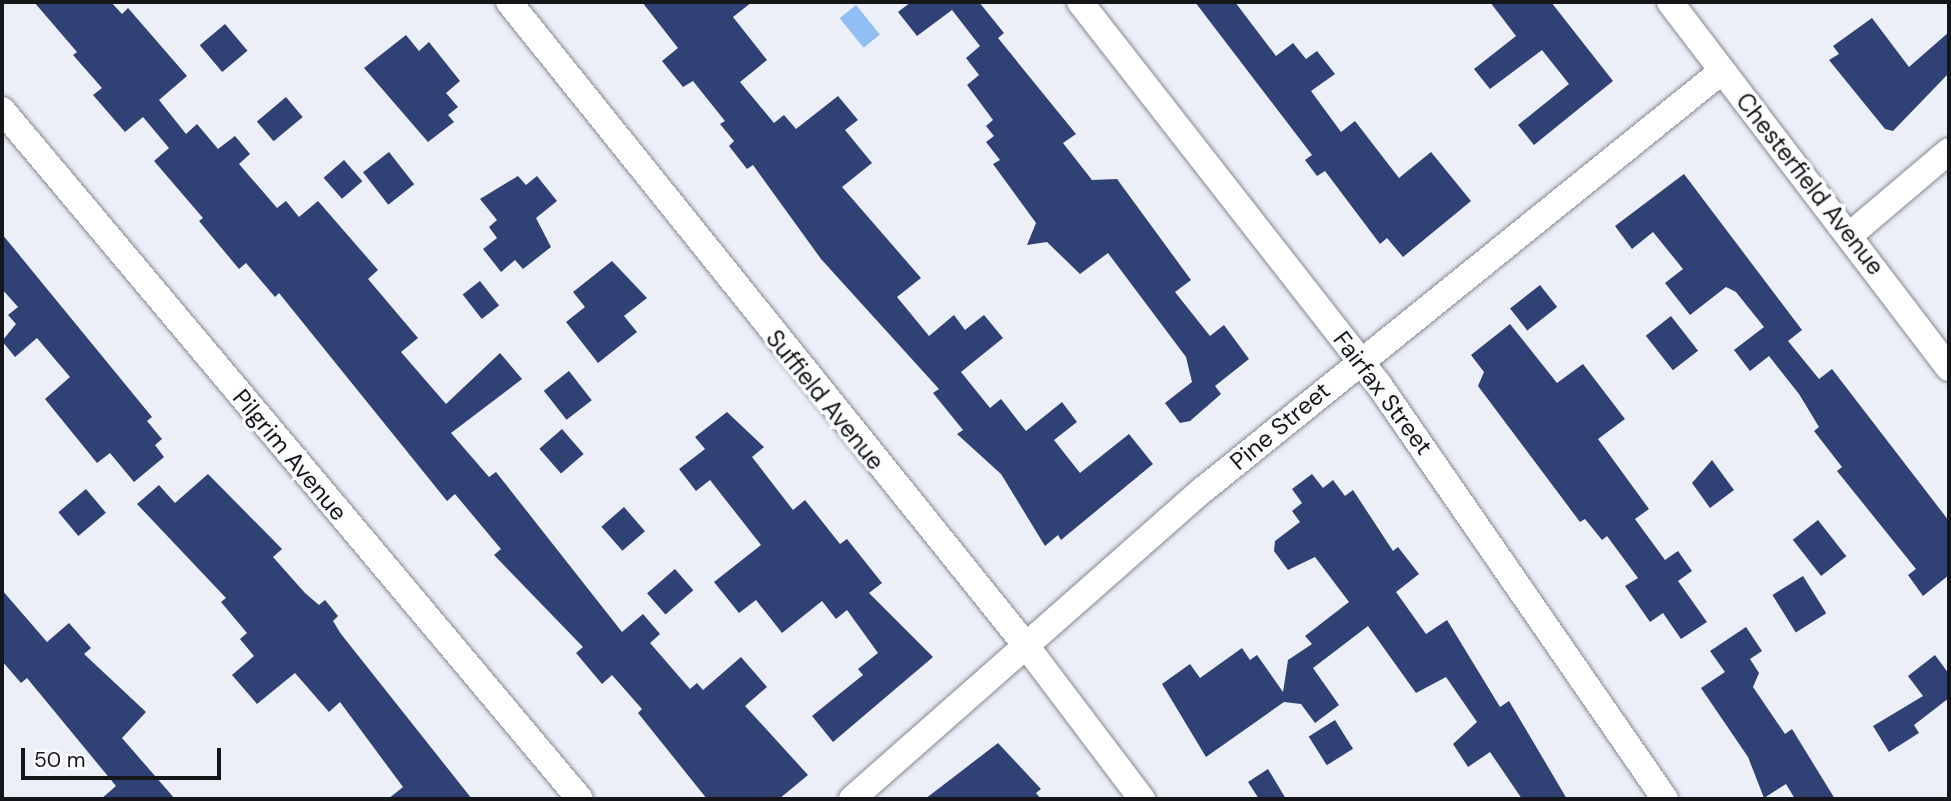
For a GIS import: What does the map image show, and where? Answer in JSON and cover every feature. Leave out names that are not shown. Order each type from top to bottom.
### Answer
[{"type":"street","name":"Suffield Avenue","points":[[509,2],[1024,643],[1142,799]]},
{"type":"street","name":"Fairfax Street","points":[[1080,2],[1360,360],[1521,582],[1665,799]]},
{"type":"street","name":"Chesterfield Avenue","points":[[1670,2],[1850,234],[1949,368]]},
{"type":"street","name":"Pine Street","points":[[852,799],[1024,643],[1360,360],[1722,71]]},
{"type":"street","name":"Pilgrim Avenue","points":[[2,110],[580,799]]},
{"type":"street","points":[[1850,234],[1949,151]]},
{"type":"water","points":[[856,5],[880,35],[864,48],[840,18]]},
{"type":"building","points":[[34,2],[111,2],[122,14],[128,8],[187,76],[159,100],[186,134],[197,124],[218,149],[235,136],[250,154],[239,164],[277,208],[286,201],[299,217],[318,201],[378,270],[368,279],[418,338],[401,352],[446,404],[500,353],[522,379],[451,433],[489,477],[496,472],[622,632],[643,614],[660,634],[650,643],[690,689],[697,683],[703,690],[741,657],[767,687],[745,706],[808,775],[779,799],[707,799],[638,713],[642,709],[612,675],[602,684],[576,653],[583,647],[494,555],[501,549],[455,494],[447,501],[279,293],[275,297],[246,263],[239,269],[199,221],[203,218],[154,161],[169,148],[143,117],[125,132],[93,95],[102,88],[73,55],[77,52]]},
{"type":"building","points":[[642,2],[752,2],[733,17],[767,60],[740,82],[774,123],[784,115],[796,129],[838,96],[858,120],[845,130],[872,163],[842,187],[921,278],[897,297],[929,336],[954,315],[965,330],[984,315],[1003,338],[961,372],[990,408],[1001,399],[1026,431],[1062,402],[1077,422],[1054,440],[1080,473],[1129,434],[1153,464],[1061,540],[1058,535],[1045,546],[1001,474],[957,434],[963,430],[933,393],[939,389],[821,259],[753,165],[747,169],[729,146],[734,141],[720,124],[725,121],[693,81],[683,87],[662,61],[678,48]]},
{"type":"building","points":[[911,2],[979,2],[1004,33],[998,38],[1076,134],[1063,143],[1092,180],[1117,179],[1191,280],[1175,292],[1210,336],[1224,325],[1249,359],[1215,386],[1221,394],[1190,421],[1180,423],[1165,403],[1192,382],[1186,357],[1108,253],[1080,274],[1047,242],[1027,245],[1036,223],[993,164],[1000,160],[986,142],[994,136],[986,126],[993,120],[967,85],[979,75],[966,58],[980,46],[952,10],[917,36],[898,12]]},
{"type":"building","points":[[1195,2],[1235,2],[1276,56],[1293,43],[1306,59],[1317,51],[1335,74],[1311,91],[1341,132],[1355,121],[1399,178],[1431,152],[1471,201],[1403,257],[1387,238],[1380,244],[1325,171],[1317,176],[1305,160],[1312,155]]},
{"type":"building","points":[[1490,2],[1551,2],[1613,81],[1534,145],[1518,125],[1569,84],[1542,50],[1490,89],[1474,69],[1516,36]]},
{"type":"building","points":[[1872,18],[1909,67],[1949,32],[1949,73],[1893,131],[1885,129],[1829,60],[1839,54],[1833,46]]},
{"type":"building","points":[[225,24],[247,51],[222,72],[200,45]]},
{"type":"building","points":[[406,35],[419,51],[429,42],[460,81],[446,93],[458,107],[448,115],[454,122],[428,142],[364,68]]},
{"type":"building","points":[[286,97],[303,117],[274,141],[257,121]]},
{"type":"building","points":[[389,152],[414,184],[388,205],[363,172]]},
{"type":"building","points":[[344,160],[362,181],[342,199],[324,178]]},
{"type":"building","points":[[1684,174],[1802,330],[1788,341],[1819,379],[1832,369],[1949,521],[1949,575],[1923,596],[1908,575],[1916,569],[1837,471],[1842,467],[1814,431],[1819,427],[1799,394],[1769,356],[1750,371],[1734,350],[1764,327],[1736,292],[1726,287],[1690,315],[1665,283],[1683,269],[1653,232],[1632,249],[1615,226]]},
{"type":"building","points":[[518,176],[526,185],[537,176],[557,201],[536,218],[551,247],[523,269],[515,260],[501,272],[483,249],[497,238],[489,227],[497,220],[480,199]]},
{"type":"building","points":[[2,234],[152,417],[147,421],[162,439],[155,445],[164,457],[134,482],[110,453],[97,463],[45,399],[70,377],[37,338],[15,357],[2,341],[16,324],[8,315],[18,307],[2,289]]},
{"type":"building","points":[[612,261],[647,298],[624,316],[637,332],[598,363],[566,322],[585,307],[573,292]]},
{"type":"building","points":[[480,281],[499,305],[482,319],[463,295]]},
{"type":"building","points":[[1540,285],[1557,307],[1527,330],[1510,308]]},
{"type":"building","points":[[1671,316],[1698,351],[1673,370],[1646,336]]},
{"type":"building","points":[[1510,324],[1557,383],[1583,364],[1625,419],[1598,439],[1649,509],[1635,519],[1665,560],[1678,551],[1692,571],[1678,581],[1707,622],[1681,639],[1663,613],[1650,622],[1625,586],[1638,578],[1607,536],[1602,540],[1585,519],[1580,522],[1478,386],[1484,372],[1471,355]]},
{"type":"building","points":[[569,371],[592,400],[567,420],[544,391]]},
{"type":"building","points":[[727,412],[764,447],[752,457],[793,510],[805,500],[840,544],[847,539],[882,583],[869,593],[933,657],[833,742],[812,716],[863,675],[858,669],[878,653],[847,610],[836,619],[822,601],[782,633],[756,600],[739,613],[714,582],[761,545],[710,480],[696,491],[679,469],[705,449],[695,437]]},
{"type":"building","points":[[562,429],[584,454],[561,474],[539,449]]},
{"type":"building","points":[[1712,460],[1734,490],[1710,508],[1692,483]]},
{"type":"building","points":[[208,474],[282,549],[273,557],[305,593],[319,605],[325,600],[338,616],[333,621],[341,634],[472,799],[388,799],[403,787],[340,702],[329,712],[295,673],[257,704],[232,675],[254,656],[240,639],[247,633],[221,602],[226,598],[137,504],[159,485],[175,503]]},
{"type":"building","points":[[1312,474],[1323,488],[1333,480],[1345,496],[1353,490],[1393,551],[1398,547],[1419,574],[1396,592],[1426,634],[1447,620],[1500,707],[1509,701],[1567,799],[1522,799],[1490,752],[1468,767],[1453,744],[1477,722],[1446,677],[1416,693],[1368,626],[1313,668],[1339,705],[1315,723],[1301,704],[1284,702],[1206,757],[1162,684],[1190,664],[1200,678],[1242,648],[1250,660],[1257,655],[1283,692],[1288,660],[1312,644],[1305,636],[1349,602],[1315,557],[1288,570],[1274,551],[1275,541],[1300,522],[1292,511],[1302,503],[1292,489]]},
{"type":"building","points":[[86,489],[106,513],[78,536],[58,512]]},
{"type":"building","points":[[624,507],[645,531],[622,551],[601,527]]},
{"type":"building","points":[[1818,520],[1846,556],[1821,576],[1793,540]]},
{"type":"building","points":[[675,569],[693,590],[665,614],[647,593]]},
{"type":"building","points":[[1803,576],[1826,613],[1796,632],[1772,595]]},
{"type":"building","points":[[2,590],[47,642],[69,623],[91,648],[84,654],[146,712],[122,738],[175,799],[101,799],[116,786],[27,678],[21,683],[2,661]]},
{"type":"building","points":[[1746,627],[1762,651],[1750,659],[1759,673],[1753,687],[1785,734],[1792,729],[1835,799],[1795,799],[1786,784],[1764,798],[1748,757],[1701,688],[1725,672],[1710,651]]},
{"type":"building","points":[[1935,655],[1949,674],[1949,698],[1914,725],[1919,733],[1889,752],[1873,726],[1923,696],[1908,676]]},
{"type":"building","points":[[1335,720],[1353,749],[1327,765],[1309,736]]},
{"type":"building","points":[[998,743],[1041,789],[1036,793],[1041,799],[925,799]]},
{"type":"building","points":[[1268,769],[1286,799],[1259,799],[1248,782]]}]
